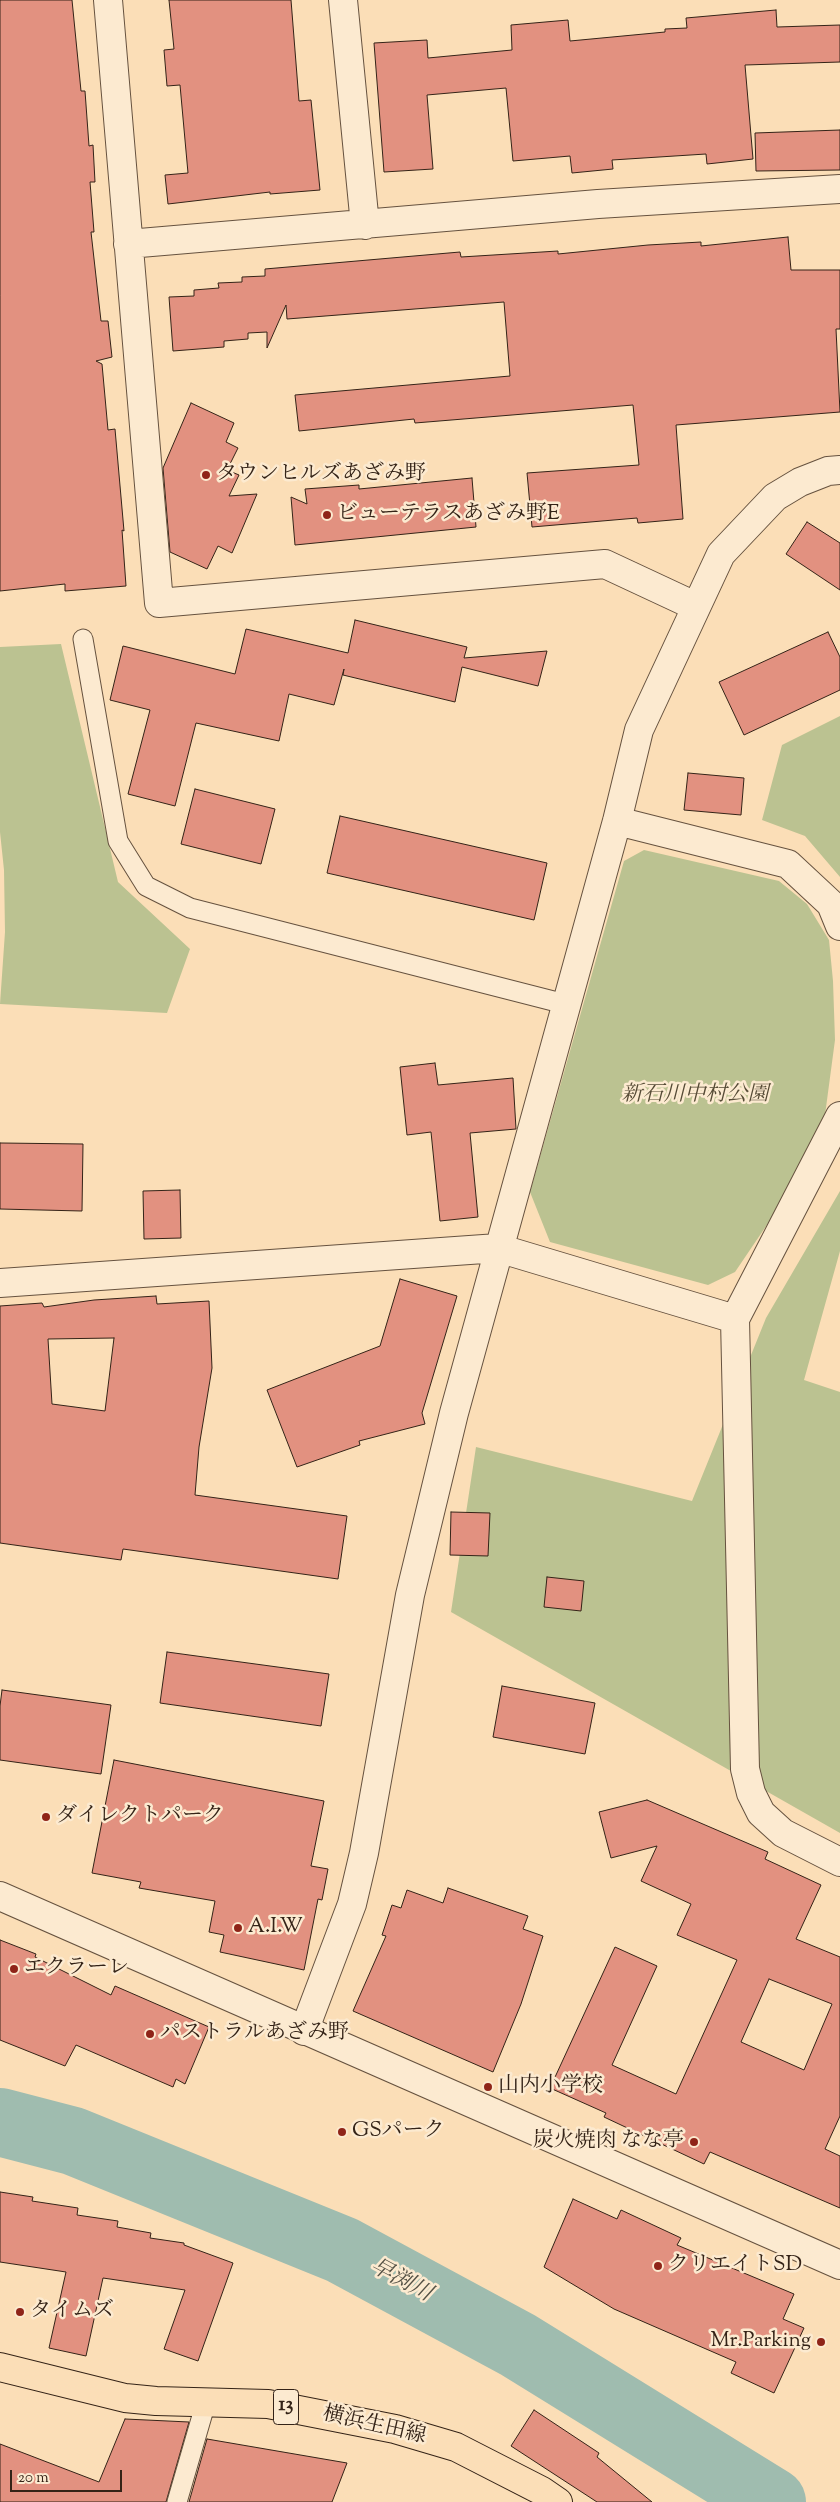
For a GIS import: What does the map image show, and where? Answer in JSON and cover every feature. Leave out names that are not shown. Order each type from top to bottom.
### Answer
[{"type":"main road","name":"横浜生田線","points":[[0,2367],[125,2398],[268,2404],[403,2431],[456,2447],[542,2491],[558,2502]]},
{"type":"street","points":[[108,0],[159,604],[605,564],[695,606]]},
{"type":"street","points":[[343,0],[365,225]]},
{"type":"street","points":[[128,244],[608,204],[840,189]]},
{"type":"street","points":[[304,2031],[352,1904],[364,1853],[410,1595],[454,1413],[565,1004],[617,821],[639,730],[695,606],[721,554],[775,497],[800,482],[828,471],[840,470]]},
{"type":"street","points":[[617,821],[788,864],[831,904],[840,926]]},
{"type":"street","points":[[840,1116],[827,1145],[735,1319],[745,1769],[751,1793],[762,1813],[783,1833],[840,1862]]},
{"type":"street","points":[[0,1283],[498,1248],[735,1319]]},
{"type":"street","points":[[0,1896],[840,2265]]},
{"type":"lane","points":[[83,639],[118,841],[146,886],[190,908],[565,1004]]},
{"type":"lane","points":[[176,2502],[206,2402]]},
{"type":"green space","points":[[61,644],[118,882],[190,949],[167,1013],[0,1004],[5,932],[4,870],[0,832],[0,647]]},
{"type":"green space","points":[[840,716],[840,877],[805,836],[762,820],[782,745]]},
{"type":"green space","name":"新石川中村公園","points":[[644,850],[779,881],[807,904],[829,940],[833,981],[835,1040],[821,1145],[735,1272],[708,1285],[550,1242],[530,1192],[624,861]]},
{"type":"green space","points":[[840,1191],[840,1251],[804,1380],[840,1392],[840,1833],[451,1612],[476,1447],[692,1501],[766,1318]]},
{"type":"building","points":[[0,0],[72,0],[81,91],[85,91],[89,146],[93,145],[95,182],[90,182],[94,232],[91,232],[101,321],[108,321],[112,357],[96,361],[102,364],[108,430],[115,429],[124,531],[122,530],[126,586],[65,591],[65,584],[0,591]]},
{"type":"building","points":[[169,0],[291,0],[299,101],[311,100],[320,190],[270,194],[270,192],[168,204],[165,175],[188,173],[180,85],[167,86],[164,50],[174,49]]},
{"type":"building","points":[[776,10],[777,27],[840,25],[840,62],[745,65],[753,159],[707,164],[706,154],[612,160],[613,169],[572,173],[570,156],[513,161],[506,88],[427,95],[433,169],[384,172],[374,43],[427,40],[428,58],[512,50],[511,25],[568,20],[570,41],[665,32],[665,29],[687,28],[686,18]]},
{"type":"building","points":[[840,130],[840,170],[756,171],[755,133]]},
{"type":"building","points":[[788,237],[791,270],[840,270],[840,329],[836,329],[840,412],[676,425],[683,519],[638,523],[637,518],[532,527],[527,473],[639,465],[633,405],[415,423],[414,419],[299,431],[295,395],[510,376],[504,302],[287,319],[286,305],[267,348],[267,332],[248,333],[248,339],[224,341],[224,347],[173,351],[169,297],[194,296],[194,290],[219,288],[218,283],[242,282],[242,277],[265,276],[265,269],[460,252],[461,257],[558,251],[558,254],[701,242],[701,246]]},
{"type":"building","name":"タウンヒルズあざみ野","points":[[191,403],[234,423],[226,442],[238,448],[227,470],[239,475],[229,496],[257,494],[232,553],[218,546],[207,569],[170,552],[163,468]]},
{"type":"building","points":[[472,478],[476,527],[295,545],[291,497],[307,504],[305,489],[359,485],[359,489]]},
{"type":"building","points":[[807,522],[840,543],[840,590],[786,554]]},
{"type":"building","points":[[355,620],[467,647],[464,658],[547,651],[538,686],[462,667],[455,702],[343,675],[344,669],[334,705],[289,694],[279,741],[196,723],[175,806],[128,794],[150,710],[110,700],[123,646],[235,674],[246,629],[348,653]]},
{"type":"building","points":[[828,632],[840,657],[840,690],[744,735],[719,682]]},
{"type":"building","points":[[688,773],[744,778],[741,815],[684,810]]},
{"type":"building","points":[[195,789],[275,809],[261,864],[181,844]]},
{"type":"building","points":[[340,816],[547,863],[534,920],[327,873]]},
{"type":"building","points":[[435,1063],[438,1085],[513,1078],[516,1129],[470,1133],[478,1217],[440,1221],[431,1132],[407,1135],[400,1067]]},
{"type":"building","points":[[0,1143],[83,1144],[82,1211],[0,1209]]},
{"type":"building","points":[[180,1190],[181,1238],[144,1239],[143,1191]]},
{"type":"building","points":[[400,1279],[457,1296],[422,1413],[425,1424],[359,1441],[360,1445],[297,1467],[267,1390],[380,1346]]},
{"type":"building","points":[[156,1296],[157,1304],[209,1301],[212,1368],[199,1447],[195,1495],[347,1516],[338,1579],[123,1549],[121,1560],[0,1543],[0,1306],[42,1303],[44,1307],[94,1300]],"holes":[[[114,1338],[105,1411],[52,1404],[48,1339]]]},
{"type":"building","points":[[451,1512],[490,1513],[488,1556],[450,1555]]},
{"type":"building","points":[[547,1577],[584,1581],[581,1611],[544,1607]]},
{"type":"building","points":[[167,1652],[329,1674],[321,1726],[160,1703]]},
{"type":"building","points":[[502,1686],[595,1703],[585,1754],[493,1737]]},
{"type":"building","points":[[2,1690],[111,1705],[101,1774],[0,1760],[0,1706]]},
{"type":"building","points":[[114,1760],[324,1801],[311,1866],[328,1869],[322,1900],[318,1899],[304,1970],[220,1952],[224,1935],[209,1932],[215,1901],[139,1888],[141,1882],[92,1873]]},
{"type":"building","points":[[647,1800],[768,1852],[765,1859],[821,1885],[796,1939],[840,1957],[840,2116],[825,2149],[840,2156],[840,2208],[710,2152],[704,2164],[604,2117],[606,2113],[550,2088],[615,1947],[657,1966],[612,2065],[676,2094],[737,1960],[677,1935],[691,1904],[641,1881],[657,1846],[611,1858],[599,1812]],"holes":[[[769,1979],[832,2004],[804,2070],[741,2042]]]},
{"type":"building","points":[[448,1888],[528,1916],[523,1929],[543,1936],[521,2004],[493,2072],[353,2011],[386,1936],[382,1935],[392,1905],[401,1908],[407,1890],[443,1903]]},
{"type":"building","points":[[0,1940],[36,1954],[35,1957],[111,1995],[115,1986],[209,2027],[185,2084],[176,2079],[173,2087],[76,2045],[65,2066],[0,2040]]},
{"type":"building","points":[[0,2192],[33,2197],[32,2201],[78,2208],[77,2215],[118,2221],[117,2227],[151,2233],[150,2238],[184,2243],[184,2245],[233,2263],[198,2361],[164,2349],[185,2290],[103,2278],[86,2356],[49,2348],[66,2272],[0,2262]]},
{"type":"building","points":[[573,2199],[617,2219],[621,2210],[681,2238],[677,2245],[794,2294],[783,2319],[804,2328],[774,2393],[731,2373],[736,2362],[614,2309],[544,2267]]},
{"type":"building","points":[[534,2410],[599,2453],[597,2457],[652,2502],[597,2502],[511,2446]]},
{"type":"building","points":[[125,2419],[189,2422],[166,2502],[0,2502],[0,2444],[99,2482]]},
{"type":"building","points":[[207,2439],[347,2463],[332,2502],[189,2502]]},
{"type":"waterway","name":"早渕川","points":[[0,2122],[73,2141],[342,2250],[518,2345],[772,2502]]},
{"type":"place","name":"タウンヒルズあざみ野","points":[[206,475]]},
{"type":"place","name":"ビューテラスあざみ野E","points":[[327,515]]},
{"type":"place","name":"ダイレクトパーク","points":[[46,1817]]},
{"type":"place","name":"A.I.W","points":[[238,1928]]},
{"type":"place","name":"エクラーレ","points":[[14,1969]]},
{"type":"place","name":"パストラルあざみ野","points":[[150,2034]]},
{"type":"place","name":"山内小学校","points":[[488,2087]]},
{"type":"place","name":"GSパーク","points":[[342,2132]]},
{"type":"place","name":"炭火焼肉 なな亭","points":[[694,2142]]},
{"type":"place","name":"クリエイトSD","points":[[658,2266]]},
{"type":"place","name":"タイムズ","points":[[20,2312]]},
{"type":"place","name":"Mr.Parking","points":[[821,2342]]}]
